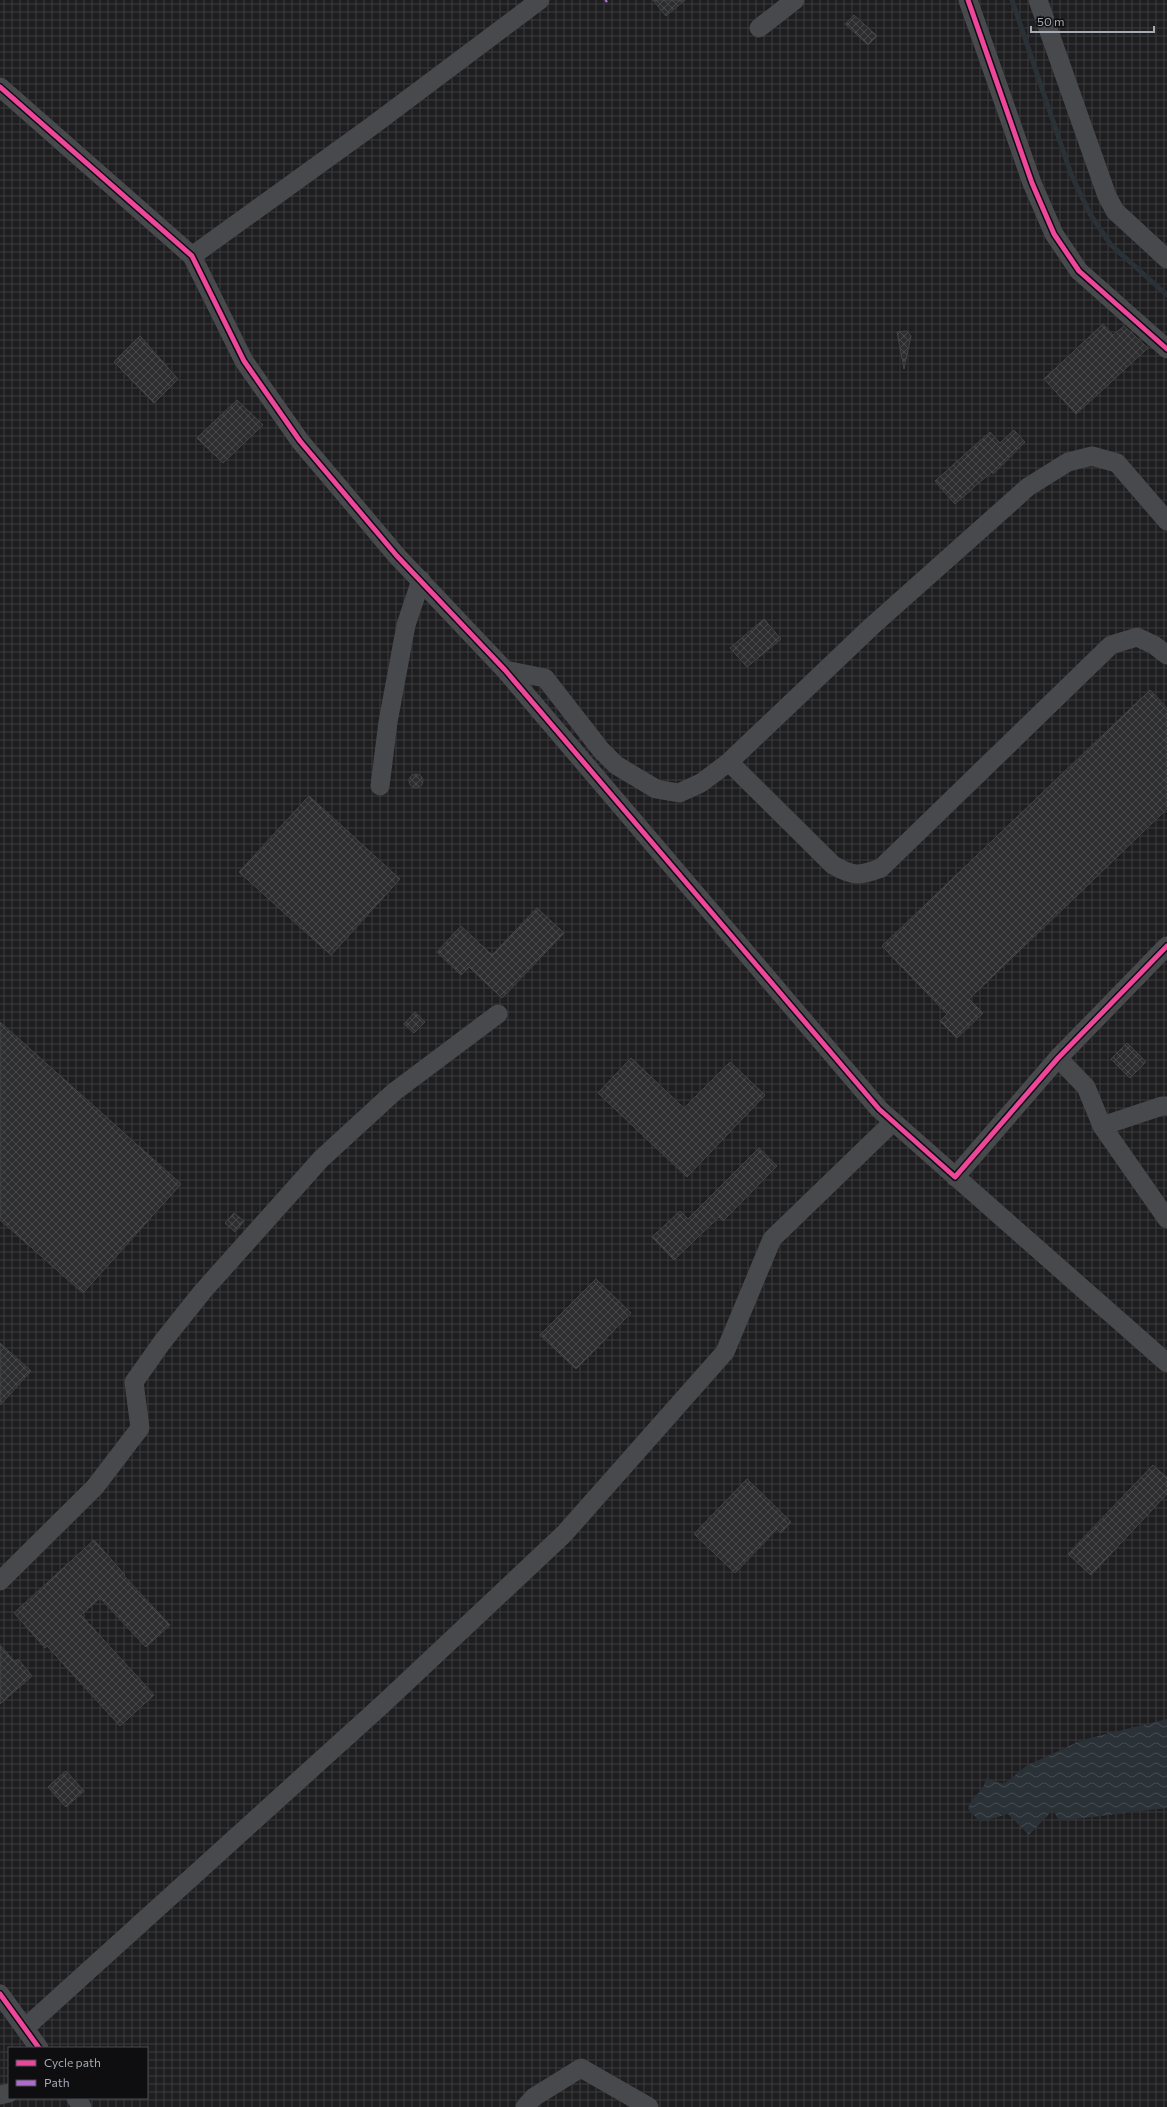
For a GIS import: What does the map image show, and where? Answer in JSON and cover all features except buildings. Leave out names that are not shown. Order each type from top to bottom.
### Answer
[{"type":"street","points":[[192,256],[372,126],[540,0]]},
{"type":"street","points":[[759,28],[795,0]]},
{"type":"street","points":[[968,0],[1028,169],[1054,234],[1079,270],[1167,349]]},
{"type":"street","points":[[1038,0],[1107,196],[1115,211],[1167,259]]},
{"type":"street","points":[[0,87],[192,256],[244,361],[300,441],[397,556],[505,670],[879,1109],[1167,1362]]},
{"type":"street","points":[[505,670],[545,678],[601,750],[616,765],[656,789],[679,793],[702,783],[729,762],[901,600],[1028,487],[1068,462],[1092,456],[1117,463],[1167,521]]},
{"type":"street","points":[[380,786],[388,722],[406,625],[421,580]]},
{"type":"street","points":[[729,762],[833,865],[849,874],[865,874],[881,868],[1111,645],[1137,637],[1154,644],[1167,655]]},
{"type":"street","points":[[955,1177],[1058,1058],[1167,946]]},
{"type":"street","points":[[0,1581],[95,1487],[140,1428],[134,1382],[163,1341],[203,1291],[321,1159],[394,1092],[498,1014]]},
{"type":"street","points":[[1058,1058],[1086,1087],[1102,1126],[1167,1219]]},
{"type":"street","points":[[1102,1126],[1162,1106],[1167,1106]]},
{"type":"street","points":[[24,2028],[383,1704],[564,1534],[725,1352],[772,1239],[893,1122]]},
{"type":"street","points":[[0,1994],[38,2047]]},
{"type":"street","points":[[525,2107],[534,2097],[581,2068],[649,2107]]},
{"type":"shaded area","points":[[0,0],[1167,0],[1167,2107],[0,2107]]},
{"type":"water","points":[[1167,1719],[1167,1808],[1059,1821],[1053,1810],[1029,1835],[1008,1814],[980,1822],[968,1809],[972,1800],[982,1789],[986,1778],[1004,1784],[1026,1766],[1082,1740]]},
{"type":"waterway","points":[[1012,0],[1071,174],[1090,214],[1111,245],[1167,295]]},
{"type":"cycle path","points":[[968,0],[1032,183],[1054,234],[1079,271],[1167,349]]},
{"type":"cycle path","points":[[0,87],[192,256],[244,361],[300,441],[397,556],[505,670],[879,1109],[955,1177],[1058,1058],[1167,946]]},
{"type":"cycle path","points":[[0,1994],[38,2047]]}]
